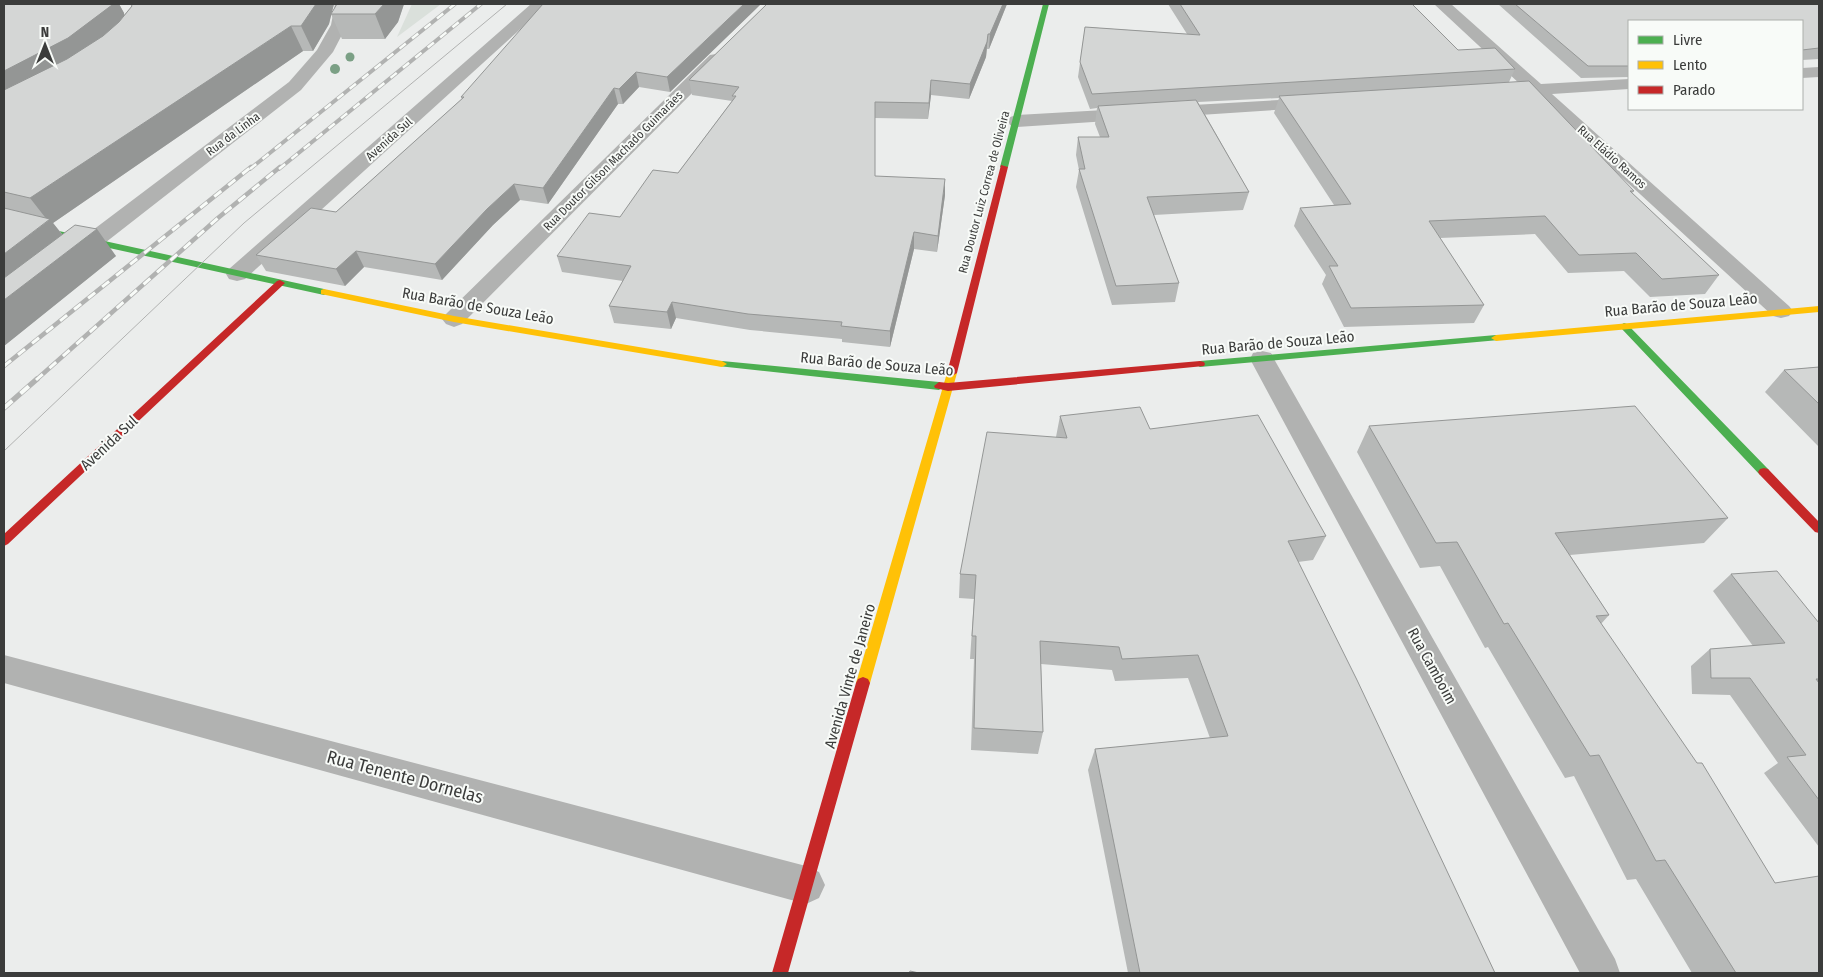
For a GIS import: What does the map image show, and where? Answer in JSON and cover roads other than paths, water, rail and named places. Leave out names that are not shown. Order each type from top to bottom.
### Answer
[{"type":"main road","name":"Rua Doutor Luiz Correa de Oliveira","points":[[948,387],[1046,4]]},
{"type":"main road","name":"Rua Barão de Souza Leão","points":[[4,222],[280,283],[454,318],[719,364],[948,387],[1819,308]]},
{"type":"main road","name":"Avenida Sul","points":[[4,541],[280,283]]},
{"type":"main road","points":[[1624,326],[1819,529]]},
{"type":"main road","name":"Avenida Vinte de Janeiro","points":[[780,973],[948,387]]},
{"type":"street","name":"Rua da Linha","points":[[93,241],[295,86],[324,52],[339,26],[342,4]]},
{"type":"street","name":"Avenida Sul","points":[[238,274],[540,4]]},
{"type":"street","name":"Rua Eládio Ramos","points":[[1442,4],[1781,311]]},
{"type":"street","name":"Rua Doutor Gilson Machado Guimarães","points":[[454,318],[730,46]]},
{"type":"street","points":[[1803,73],[1819,72]]},
{"type":"street","points":[[1479,93],[1628,84]]},
{"type":"street","points":[[1017,121],[1331,102]]},
{"type":"street","name":"Rua Camboim","points":[[1262,359],[1601,973]]},
{"type":"street","name":"Rua Tenente Dornelas","points":[[4,669],[806,885]]},
{"type":"tram line","points":[[4,451],[244,223],[507,4]]},
{"type":"railway","points":[[250,169],[455,4]]},
{"type":"railway","points":[[279,169],[481,4]]},
{"type":"railway","points":[[4,366],[251,167]]},
{"type":"railway","points":[[36,380],[218,218],[280,167]]},
{"type":"railway","points":[[4,408],[37,379]]}]
